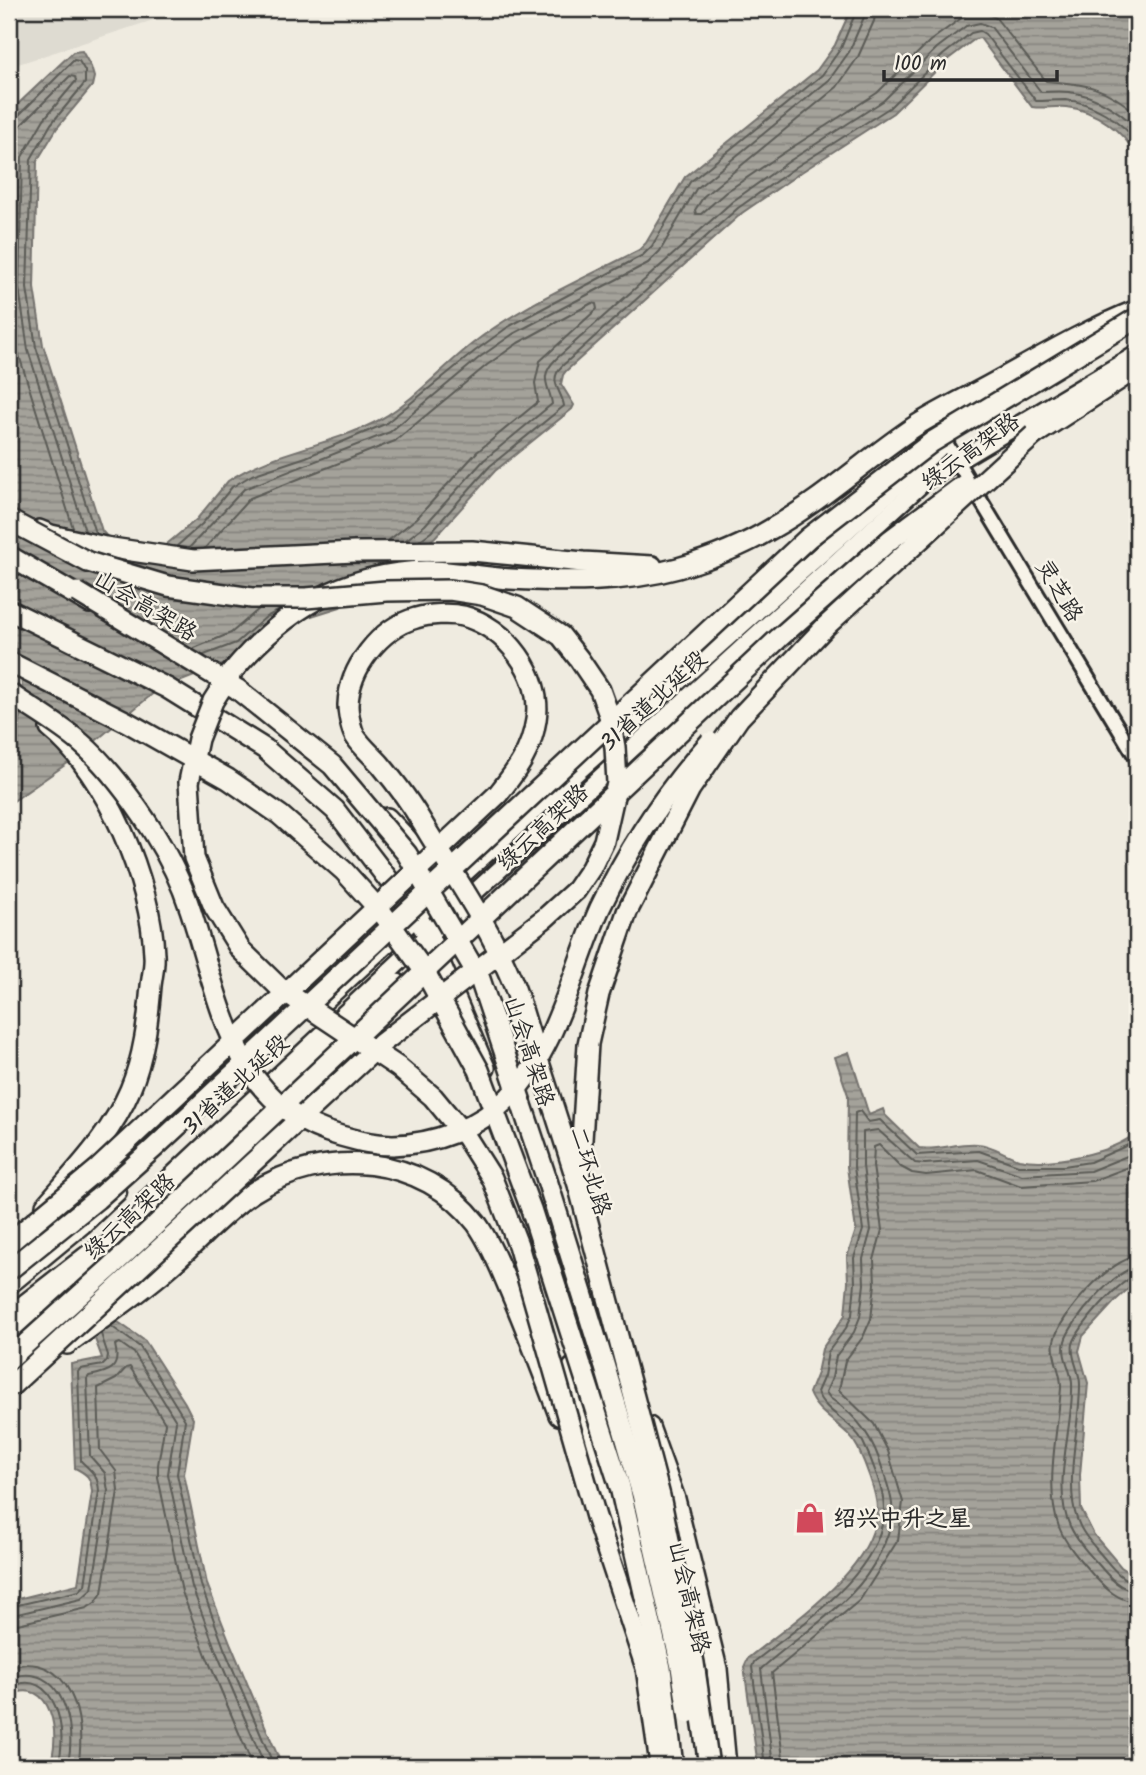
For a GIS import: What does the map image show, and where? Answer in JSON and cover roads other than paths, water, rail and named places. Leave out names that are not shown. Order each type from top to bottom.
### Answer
[{"type":"highway","points":[[658,1766],[646,1668],[583,1477],[518,1245],[492,1178],[466,1137],[433,1097],[398,1067],[281,989],[240,949],[214,906],[194,858],[189,782],[198,739],[212,701],[231,673],[280,622],[303,606],[339,589],[378,577],[426,571],[512,579],[617,580],[678,568],[769,531],[918,425],[1097,326],[1137,311]]},
{"type":"highway","name":"绿云高架路","points":[[9,1270],[97,1199],[164,1139],[808,538],[932,442],[1137,318]]},
{"type":"highway","name":"绿云高架路","points":[[9,1359],[110,1268],[779,638],[890,540],[1006,453],[1137,368]]},
{"type":"highway","points":[[9,693],[81,743],[111,774],[151,829],[172,866],[190,907],[222,1017],[253,1076],[289,1114],[324,1132],[373,1145],[419,1144],[479,1121],[507,1100],[531,1073],[560,1010],[599,910],[627,854],[681,775],[742,707],[826,626],[1034,435]]},
{"type":"highway","points":[[9,518],[51,535],[105,547],[193,560],[354,552],[472,551],[678,568]]},
{"type":"highway","points":[[9,518],[88,562],[168,586],[252,598],[306,598],[386,591],[450,590],[482,595],[517,607],[561,636],[600,690],[609,715],[615,747],[617,783],[604,841],[591,868],[576,890],[528,932],[382,1043],[16,1382]]},
{"type":"highway","name":"山会高架路","points":[[9,550],[237,690],[332,765],[407,854],[480,979],[563,1233],[642,1494],[681,1667],[696,1766]]},
{"type":"highway","points":[[9,556],[192,661]]},
{"type":"highway","points":[[9,610],[167,688],[265,749],[335,810],[428,935],[497,1095],[530,1198],[604,1490],[646,1670],[658,1766]]},
{"type":"highway","points":[[13,1240],[129,1140],[408,878],[428,860],[438,850],[448,841],[498,794],[522,764],[536,718],[535,693],[527,670],[503,636],[462,615],[415,618],[389,631],[369,650],[356,675],[348,705],[354,735],[381,765],[421,819],[433,841],[440,852],[446,863],[474,905],[511,977],[579,1188],[660,1496],[694,1663],[709,1766]]},
{"type":"highway","points":[[9,626],[167,688]]},
{"type":"highway","points":[[579,1188],[588,1044],[602,982],[627,912],[690,789],[739,718],[826,626]]},
{"type":"highway","name":"二环北路","points":[[192,661],[237,687],[329,755],[449,887],[511,983],[548,1115],[610,1314],[675,1499],[717,1669],[726,1766]]},
{"type":"highway","name":"山会高架路","points":[[9,662],[127,722],[228,779],[280,815],[360,888],[383,914],[425,972],[480,1070],[531,1209],[620,1487],[661,1668],[673,1766]]},
{"type":"highway","points":[[9,693],[64,738],[104,796],[126,836],[147,905],[154,955],[146,1033],[130,1090],[100,1144],[13,1240]]},
{"type":"highway","points":[[353,1006],[397,984],[425,986],[458,1002]]},
{"type":"highway","points":[[9,1336],[397,984]]},
{"type":"highway","points":[[16,1382],[167,1269],[233,1207],[268,1184],[290,1173],[326,1164],[356,1162],[385,1166],[410,1173],[438,1188],[457,1202],[478,1226],[493,1251],[515,1301],[583,1477]]},
{"type":"main road","points":[[9,1286],[83,1225],[449,887],[915,467],[1018,386],[1137,311]]},
{"type":"main road","name":"31省道北延段","points":[[9,1315],[99,1244],[428,935],[926,480],[1137,354]]},
{"type":"street","name":"灵芝路","points":[[946,443],[1137,759]]},
{"type":"water","points":[[851,9],[1137,9],[1137,156],[1116,130],[1088,112],[1066,107],[1032,107],[980,38],[975,39],[947,60],[893,113],[742,213],[566,371],[561,384],[574,405],[572,409],[495,471],[435,537],[398,567],[340,607],[289,623],[245,656],[156,691],[75,758],[9,804],[9,745],[19,722],[23,695],[19,657],[9,628],[9,116],[17,105],[73,52],[82,51],[91,67],[94,77],[92,86],[57,128],[37,161],[34,288],[43,345],[102,531],[110,540],[162,548],[197,519],[228,481],[263,462],[363,428],[381,419],[405,403],[491,330],[553,293],[639,250],[646,243],[685,177],[817,70],[835,45]]},
{"type":"water","points":[[849,1052],[869,1115],[883,1109],[885,1115],[919,1148],[978,1144],[1019,1159],[1047,1161],[1097,1152],[1137,1132],[1137,1281],[1083,1336],[1079,1351],[1088,1383],[1080,1475],[1081,1509],[1094,1535],[1121,1567],[1137,1577],[1137,1766],[758,1766],[744,1667],[748,1658],[828,1593],[847,1573],[862,1553],[873,1531],[877,1509],[873,1487],[858,1448],[847,1433],[819,1408],[809,1393],[822,1349],[845,1315],[847,1257],[856,1230],[847,1167],[848,1095],[835,1057]]},
{"type":"water","points":[[101,1310],[145,1341],[193,1419],[184,1474],[207,1584],[282,1766],[49,1766],[53,1754],[53,1725],[44,1701],[35,1693],[24,1691],[9,1696],[9,1601],[78,1584],[92,1492],[88,1477],[75,1468],[71,1364],[102,1358],[88,1320]]},
{"type":"place","name":"绍兴中升之星","points":[[810,1518]]}]
